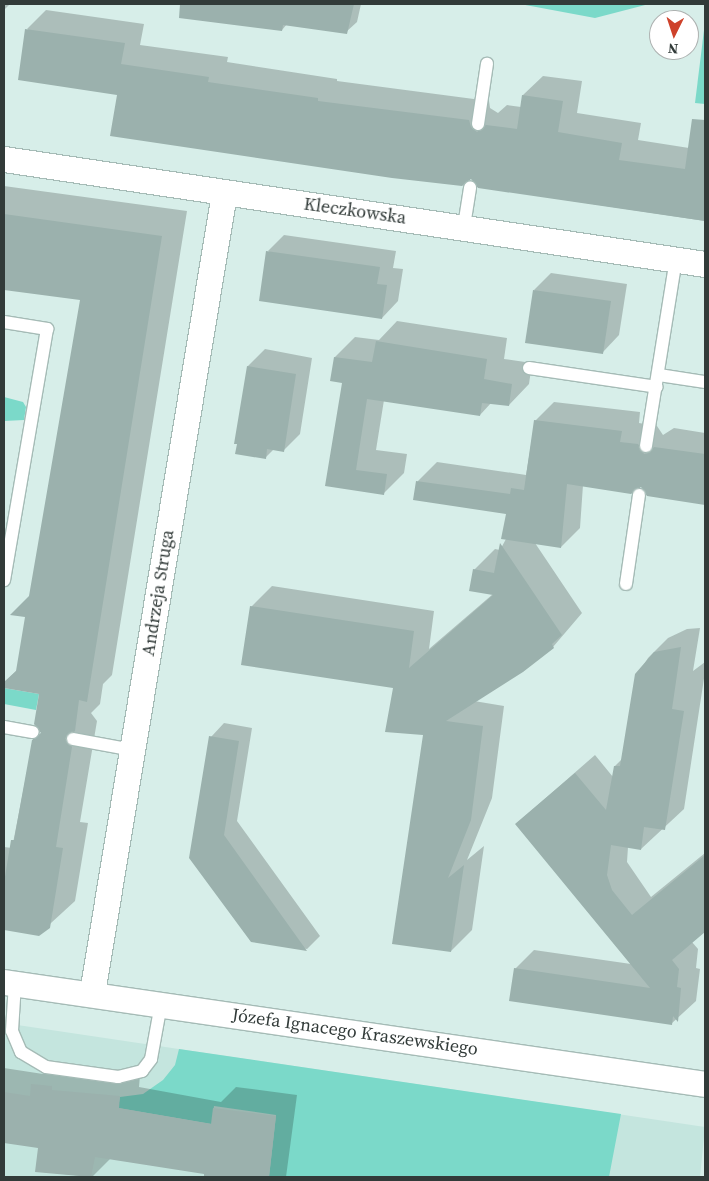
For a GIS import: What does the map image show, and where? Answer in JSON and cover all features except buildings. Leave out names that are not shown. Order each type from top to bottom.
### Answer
[{"type":"street","name":"Kleczkowska","points":[[4,159],[224,193],[464,226],[705,264]]},
{"type":"street","name":"Andrzeja Struga","points":[[92,993],[224,193]]},
{"type":"street","name":"Józefa Ignacego Kraszewskiego","points":[[10,982],[705,1084]]},
{"type":"lane","points":[[478,124],[488,64]]},
{"type":"lane","points":[[464,226],[470,187]]},
{"type":"lane","points":[[646,446],[658,381],[676,259]]},
{"type":"lane","points":[[4,322],[47,330],[4,580]]},
{"type":"lane","points":[[529,368],[658,381],[705,382]]},
{"type":"lane","points":[[626,584],[639,495]]},
{"type":"lane","points":[[4,727],[33,732]]},
{"type":"lane","points":[[73,739],[132,750]]},
{"type":"lane","points":[[10,982],[12,1031],[20,1052],[46,1067],[108,1075],[132,1075],[142,1071],[151,1059],[161,1004]]},
{"type":"shaded area","points":[[4,1023],[705,1127],[700,1177],[4,1177]]},
{"type":"green space","points":[[520,4],[649,4],[595,18]]},
{"type":"green space","points":[[705,22],[705,104],[695,103]]},
{"type":"green space","points":[[4,397],[23,402],[26,407],[24,420],[4,421]]},
{"type":"green space","points":[[4,688],[39,694],[36,710],[4,704]]},
{"type":"green space","points":[[179,1049],[621,1114],[609,1177],[269,1177],[276,1115],[214,1106],[212,1124],[118,1108],[120,1097],[143,1094],[163,1080],[175,1065]]}]
